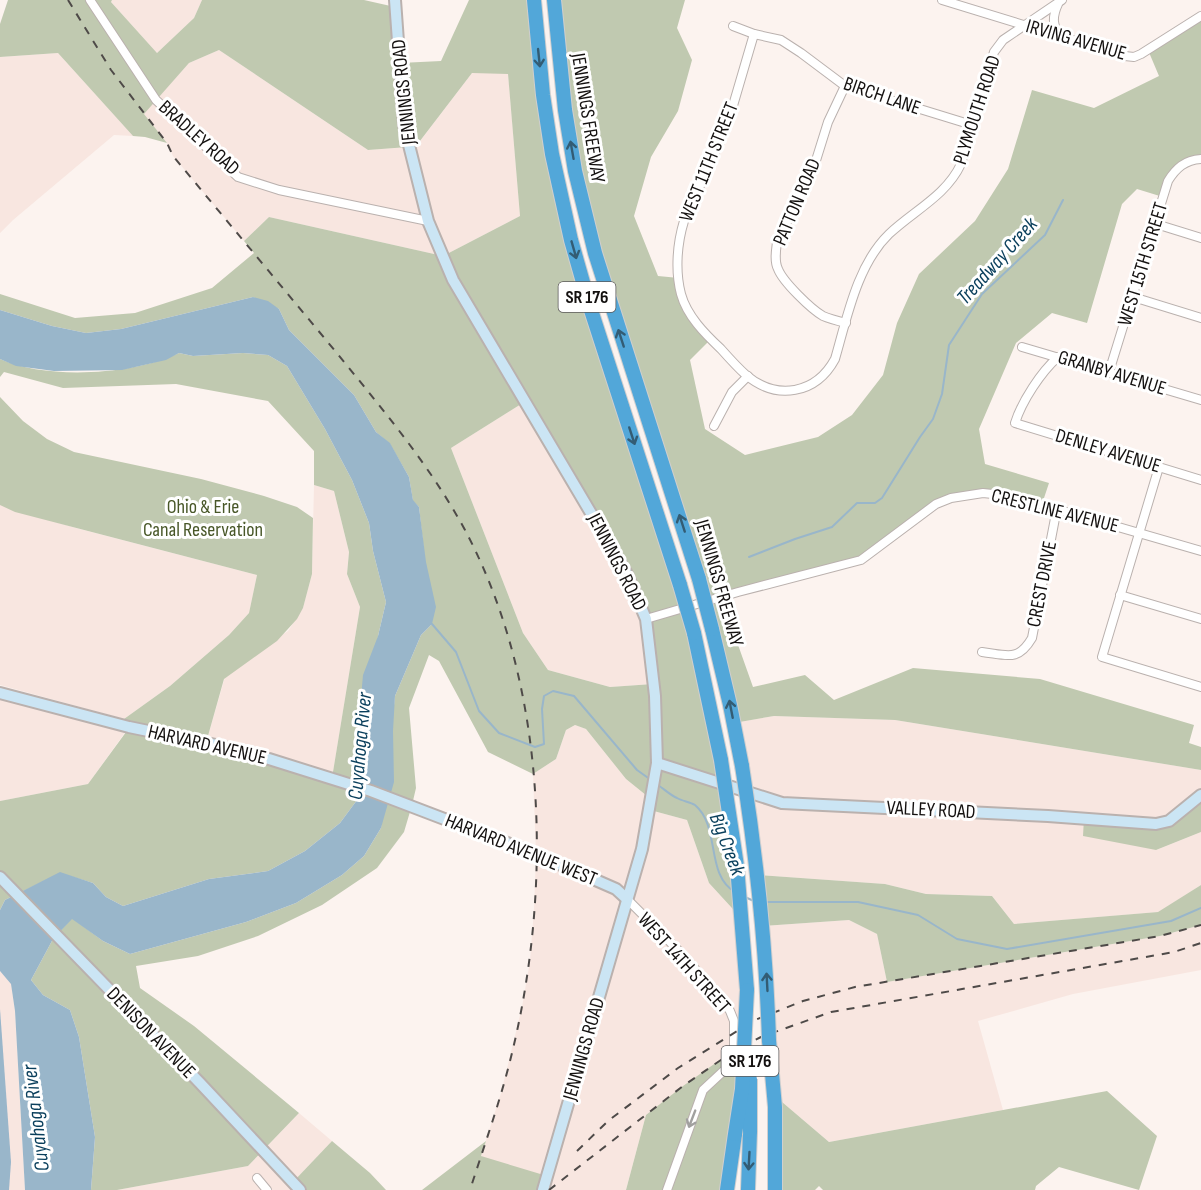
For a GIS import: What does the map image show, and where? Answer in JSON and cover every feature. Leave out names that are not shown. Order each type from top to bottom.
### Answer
[{"type":"highway","name":"JENNINGS FREEWAY","points":[[534,0],[543,95],[552,154],[571,240],[590,308],[694,633],[721,760],[735,850],[747,990],[750,1131],[748,1190]]},
{"type":"highway","name":"JENNINGS FREEWAY","points":[[554,0],[565,110],[575,171],[595,252],[699,579],[730,705],[742,766],[761,897],[769,1040],[774,1078],[772,1141]]},
{"type":"highway","points":[[727,1190],[742,1089],[747,990]]},
{"type":"highway","points":[[765,1190],[772,1141]]},
{"type":"highway","points":[[772,1141],[774,1190]]},
{"type":"street","name":"BRADLEY ROAD","points":[[90,0],[156,100],[238,177],[279,190],[428,221]]},
{"type":"street","name":"JENNINGS ROAD","points":[[395,0],[404,125],[428,221],[453,280],[623,567],[646,619],[655,696],[657,768],[652,800],[642,849],[543,1190]]},
{"type":"street","name":"IRVING AVENUE","points":[[942,0],[1125,57],[1134,57],[1201,16]]},
{"type":"street","name":"PLYMOUTH ROAD","points":[[747,376],[780,391],[794,390],[808,386],[830,369],[860,279],[873,255],[888,234],[951,181],[961,164],[994,52],[1003,40],[1060,1]]},
{"type":"street","points":[[1060,1],[1054,11],[1054,24],[1063,37]]},
{"type":"street","name":"BIRCH LANE","points":[[733,26],[781,40],[845,86],[972,125]]},
{"type":"street","name":"WEST 11TH STREET","points":[[747,376],[704,332],[691,314],[682,295],[678,257],[679,238],[684,221],[727,126],[754,34]]},
{"type":"street","name":"PATTON ROAD","points":[[845,86],[828,122],[813,170],[777,242],[776,255],[777,268],[784,280],[817,312],[825,317],[846,323]]},
{"type":"street","name":"WEST 15TH STREET","points":[[1109,372],[1168,181],[1173,172],[1185,162],[1201,159]]},
{"type":"street","points":[[1156,224],[1201,238]]},
{"type":"street","points":[[1133,297],[1201,318]]},
{"type":"street","name":"GRANBY AVENUE","points":[[1022,347],[1201,400]]},
{"type":"street","name":"DENLEY AVENUE","points":[[1058,357],[1050,364],[1023,403],[1015,423],[1201,480]]},
{"type":"street","points":[[714,426],[732,392],[747,376]]},
{"type":"street","points":[[1159,467],[1102,657],[1201,687]]},
{"type":"street","name":"CRESTLINE AVENUE","points":[[646,619],[861,560],[936,504],[951,498],[983,493],[1011,496],[1057,508],[1201,551]]},
{"type":"street","name":"CREST DRIVE","points":[[982,652],[1012,656],[1024,651],[1032,638],[1057,508]]},
{"type":"street","points":[[1120,594],[1201,619]]},
{"type":"street","name":"HARVARD AVENUE","points":[[0,693],[129,727],[237,751],[314,772],[412,805]]},
{"type":"street","name":"VALLEY ROAD","points":[[657,768],[782,803],[1051,816],[1156,824],[1169,821],[1201,795]]},
{"type":"street","name":"HARVARD AVENUE WEST","points":[[412,805],[536,854],[616,889],[627,899]]},
{"type":"street","name":"DENISON AVENUE","points":[[0,877],[200,1083],[300,1190]]},
{"type":"street","name":"WEST 14TH STREET","points":[[627,899],[678,950],[730,1011],[734,1021],[734,1055],[730,1064],[703,1090],[667,1190]]},
{"type":"street","points":[[257,1178],[267,1190]]},
{"type":"shaded area","points":[[112,0],[202,0],[194,18],[157,53],[111,2]]},
{"type":"shaded area","points":[[219,50],[368,150],[409,147],[411,153],[472,73],[508,73],[520,216],[443,256],[269,217],[244,241],[173,156],[167,143],[143,114],[189,63]]},
{"type":"shaded area","points":[[58,53],[133,136],[114,135],[0,233],[0,57]]},
{"type":"shaded area","points":[[526,401],[646,619],[653,684],[610,687],[548,670],[523,633],[451,448]]},
{"type":"shaded area","points":[[314,485],[334,491],[349,552],[347,574],[360,607],[332,778],[206,743],[227,670],[288,631],[303,608],[312,574]]},
{"type":"shaded area","points":[[0,504],[76,528],[257,575],[249,613],[229,635],[170,686],[124,719],[0,685]]},
{"type":"shaded area","points":[[0,693],[129,727],[88,784],[0,801]]},
{"type":"shaded area","points":[[774,716],[895,720],[1201,770],[1201,795],[1156,850],[1201,832],[1201,885],[1159,912],[1014,924],[992,896],[926,894],[885,884],[758,875],[734,723]]},
{"type":"shaded area","points":[[575,725],[586,729],[626,779],[652,800],[650,810],[687,820],[709,883],[742,919],[744,1043],[646,1115],[626,1190],[543,1190],[481,1156],[501,1093],[522,1007],[530,961],[536,854],[533,774],[556,759],[566,730]]},
{"type":"shaded area","points":[[849,920],[877,934],[887,982],[1160,936],[1201,925],[1201,970],[1073,994],[978,1021],[1003,1110],[829,1142],[775,1096],[763,926]]},
{"type":"shaded area","points":[[0,971],[11,983],[15,1011],[25,1190],[0,1190]]},
{"type":"shaded area","points":[[299,1113],[332,1141],[293,1182],[300,1190],[117,1190],[248,1166]]},
{"type":"green space","points":[[8,0],[112,0],[111,2],[157,53],[194,18],[202,0],[364,0],[395,7],[400,63],[441,61],[469,0],[534,0],[563,207],[694,633],[742,919],[709,883],[687,820],[650,810],[652,800],[626,779],[586,729],[575,725],[566,730],[556,759],[533,774],[488,752],[439,661],[429,655],[409,708],[416,788],[412,805],[404,832],[377,868],[322,905],[258,936],[198,956],[136,966],[140,988],[194,1026],[299,1113],[248,1166],[117,1190],[91,1190],[95,1137],[79,1037],[70,1010],[43,995],[31,980],[53,939],[72,918],[103,941],[130,954],[246,922],[296,903],[342,875],[364,856],[381,828],[395,696],[421,635],[432,624],[419,507],[413,501],[409,477],[390,444],[376,432],[354,395],[289,330],[279,309],[253,297],[121,329],[86,333],[52,326],[0,310],[0,294],[75,318],[135,313],[212,288],[254,253],[244,241],[269,217],[443,256],[520,216],[508,74],[472,73],[410,154],[408,147],[368,150],[219,50],[189,63],[144,114],[167,143],[133,136],[58,53],[0,57],[0,24]],"holes":[[[526,401],[646,619],[653,684],[610,687],[548,670],[523,633],[451,448]]]},
{"type":"green space","points":[[554,0],[685,0],[677,28],[692,60],[678,111],[651,157],[634,216],[658,276],[679,278],[682,295],[711,339],[690,360],[705,429],[745,455],[818,437],[852,415],[883,375],[897,323],[919,274],[975,221],[1008,169],[1032,90],[1094,108],[1159,76],[1148,50],[1201,16],[1201,159],[1173,172],[1163,197],[1137,189],[1122,204],[1087,323],[1052,313],[1016,343],[979,429],[985,464],[1049,483],[1042,504],[983,493],[936,504],[861,560],[721,597],[753,687],[805,675],[834,700],[913,668],[1040,679],[1194,725],[1189,743],[1201,747],[1201,770],[895,720],[774,716],[734,723],[595,252]]},
{"type":"green space","name":"Ohio & Erie Canal Reservation","points":[[179,353],[193,356],[243,353],[268,355],[287,366],[325,429],[352,480],[369,523],[373,551],[386,602],[378,636],[363,792],[340,823],[305,851],[268,871],[209,879],[123,906],[106,897],[93,883],[60,873],[5,900],[0,910],[0,801],[88,784],[129,728],[122,725],[124,719],[170,686],[229,635],[249,613],[257,575],[15,512],[0,505],[0,397],[23,421],[47,439],[74,452],[201,479],[264,496],[297,507],[313,518],[312,574],[303,608],[297,619],[277,641],[224,679],[206,743],[332,778],[360,607],[347,574],[349,552],[334,491],[314,485],[314,451],[268,401],[176,384],[63,388],[4,372],[0,377],[0,359],[19,366],[41,370],[90,372],[138,366]]},
{"type":"green space","points":[[1201,795],[1201,832],[1156,850],[1083,836],[1084,818],[1156,824]]},
{"type":"green space","points":[[758,875],[885,884],[926,894],[992,896],[1014,924],[1158,912],[1201,885],[1201,925],[1160,936],[887,982],[877,934],[849,920],[763,926]]},
{"type":"green space","points":[[744,1043],[727,1190],[626,1190],[646,1115]]},
{"type":"green space","points":[[1107,1091],[1157,1136],[1139,1190],[1059,1167],[1036,1186],[1035,1190],[823,1190],[819,1186],[815,1190],[775,1190],[775,1096],[829,1142]]},
{"type":"green space","points":[[332,1141],[370,1173],[386,1190],[300,1190],[293,1182]]},
{"type":"green space","points":[[486,1141],[481,1156],[547,1176],[540,1190],[422,1190]]},
{"type":"water","name":"Cuyahoga River","points":[[253,297],[268,301],[279,309],[289,330],[354,395],[376,432],[390,443],[409,477],[413,500],[419,507],[426,562],[436,607],[432,624],[421,635],[395,696],[394,782],[381,828],[364,856],[342,875],[296,903],[246,922],[130,954],[103,941],[72,919],[53,939],[31,980],[43,995],[70,1010],[79,1037],[95,1137],[91,1190],[25,1190],[15,1011],[11,984],[0,971],[0,910],[5,900],[60,872],[93,883],[106,897],[123,906],[209,879],[268,871],[305,851],[340,823],[363,792],[359,719],[363,675],[378,636],[386,602],[373,551],[369,523],[352,480],[325,429],[287,366],[268,355],[243,353],[193,356],[179,353],[166,360],[122,370],[54,371],[16,366],[0,359],[0,310],[52,326],[86,333],[121,329]]},
{"type":"water","points":[[0,1009],[11,1162],[9,1190],[0,1190]]},
{"type":"waterway","name":"Treadway Creek","points":[[749,557],[832,527],[857,503],[875,503],[882,498],[933,419],[942,394],[949,345],[982,294],[1045,235],[1063,200]]},
{"type":"waterway","name":"Big Creek","points":[[432,624],[456,652],[479,711],[499,733],[535,747],[544,744],[542,709],[544,696],[553,691],[574,696],[637,770],[651,780]]},
{"type":"waterway","name":"Big Creek","points":[[658,785],[674,797],[695,805],[703,814],[708,825],[720,874],[735,892]]},
{"type":"waterway","name":"Big Creek","points":[[745,897],[756,902]]},
{"type":"waterway","name":"Big Creek","points":[[765,902],[858,902],[918,915],[957,939],[1007,949],[1171,921],[1201,908]]},
{"type":"railway","points":[[68,0],[111,70],[167,143],[173,156],[336,352],[421,460],[465,530],[493,591],[513,654],[527,721],[535,789],[537,857],[533,925],[524,992],[511,1057],[470,1190]]},
{"type":"railway","points":[[577,1151],[608,1121],[678,1068],[755,1020],[803,1001],[855,987],[1160,936],[1201,925]]},
{"type":"railway","points":[[549,1190],[683,1086],[734,1051],[761,1037],[831,1012],[1174,952],[1201,943]]}]
